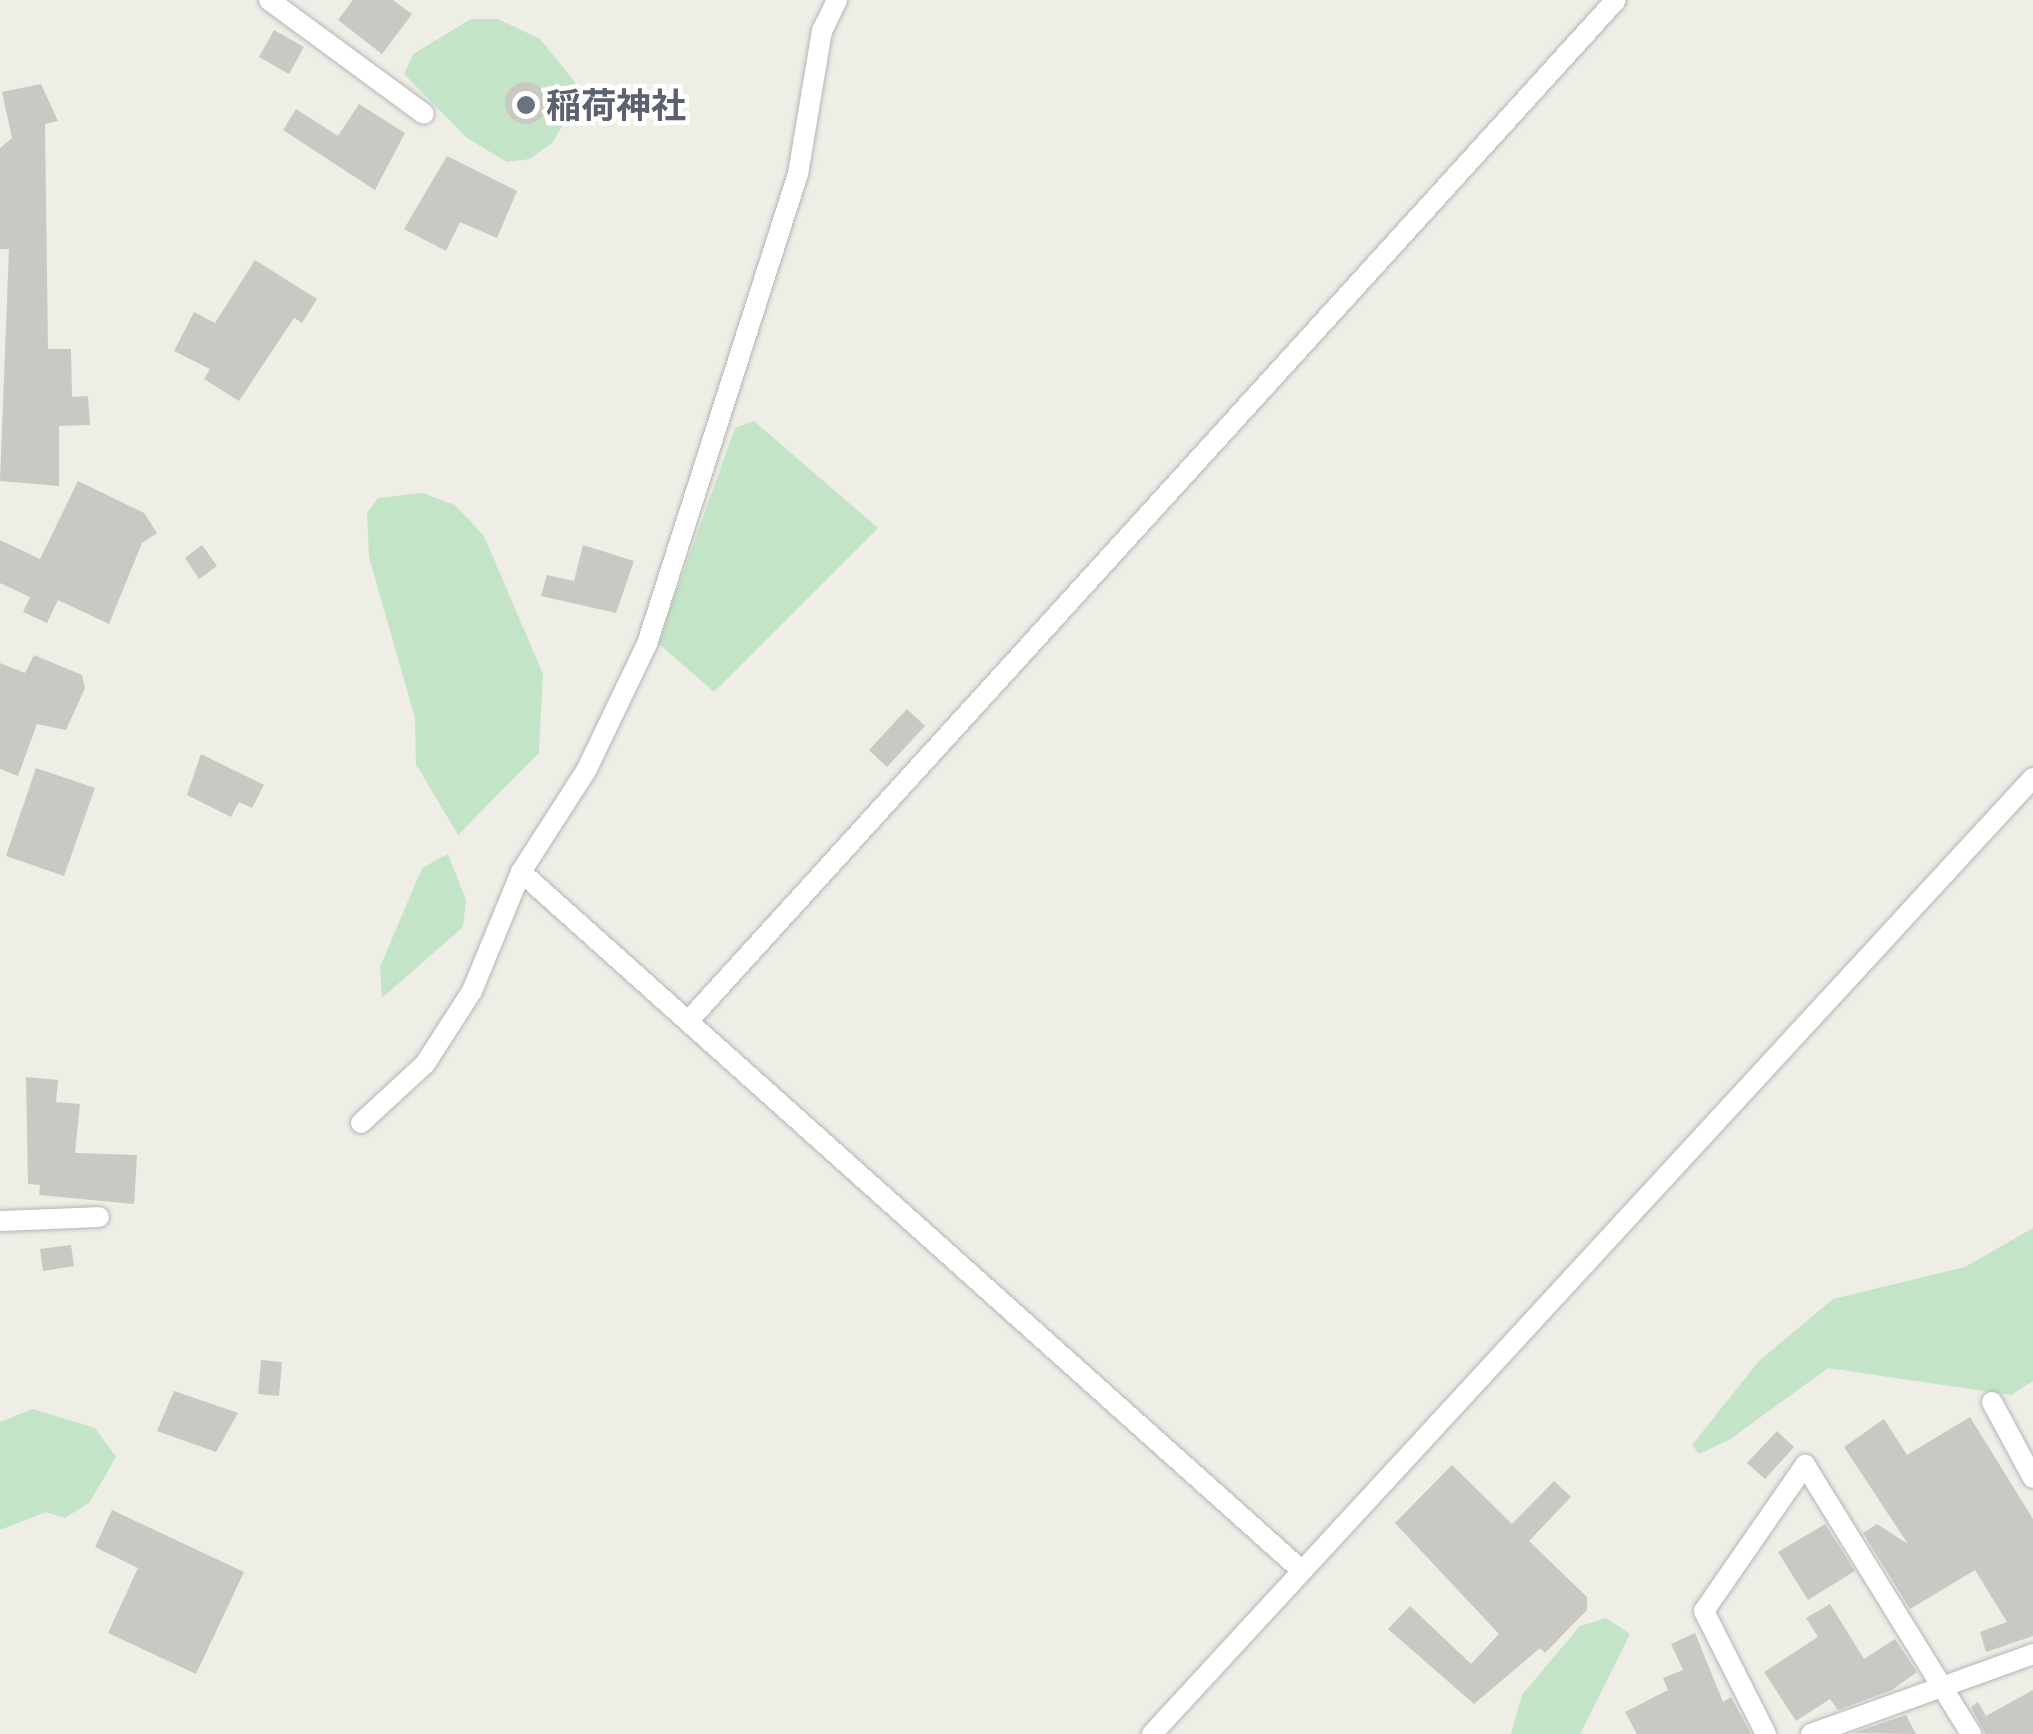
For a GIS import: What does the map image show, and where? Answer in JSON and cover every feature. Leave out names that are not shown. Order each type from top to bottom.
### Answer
[{"type":"street","points":[[268,0],[424,114]]},
{"type":"street","points":[[361,1124],[424,1064],[472,991],[521,872],[587,769],[647,644],[798,174],[822,31],[837,0]]},
{"type":"street","points":[[691,1018],[1616,0]]},
{"type":"street","points":[[1152,1734],[2033,778]]},
{"type":"street","points":[[521,872],[691,1018],[1301,1570]]},
{"type":"street","points":[[0,1221],[100,1217]]},
{"type":"street","points":[[1992,1402],[2033,1478]]},
{"type":"street","points":[[1766,1734],[1704,1611],[1804,1465],[1972,1734]]},
{"type":"street","points":[[1811,1734],[2033,1654]]},
{"type":"green space","points":[[471,19],[498,19],[540,39],[583,92],[552,143],[530,159],[507,162],[467,138],[404,74],[413,54]]},
{"type":"green space","points":[[754,421],[878,528],[714,692],[658,643],[735,428]]},
{"type":"green space","points":[[423,493],[455,505],[484,536],[543,674],[539,753],[458,835],[416,764],[415,718],[369,557],[367,513],[378,498]]},
{"type":"green space","points":[[448,854],[466,900],[463,927],[382,998],[380,967],[422,868]]},
{"type":"green space","points":[[2033,1228],[2033,1381],[2011,1395],[1828,1368],[1729,1440],[1699,1454],[1692,1445],[1759,1361],[1833,1299],[1965,1267]]},
{"type":"green space","points":[[33,1409],[95,1428],[116,1457],[90,1502],[65,1518],[46,1512],[0,1530],[0,1422]]},
{"type":"green space","points":[[1606,1618],[1630,1634],[1580,1734],[1511,1734],[1522,1695],[1580,1626]]},
{"type":"building","points":[[353,0],[393,0],[412,14],[382,54],[338,20]]},
{"type":"building","points":[[274,30],[304,47],[289,74],[259,57]]},
{"type":"building","name":"稲荷神社","points":[[526,82],[541,88],[547,103],[541,118],[526,124],[511,118],[505,103],[511,88]]},
{"type":"building","points":[[41,84],[58,121],[45,124],[48,349],[71,349],[72,397],[88,396],[90,425],[59,426],[59,486],[0,481],[9,249],[0,249],[0,148],[12,138],[2,92]]},
{"type":"building","points":[[359,104],[405,133],[375,190],[283,130],[296,109],[338,136]]},
{"type":"building","points":[[447,156],[517,191],[497,238],[460,222],[446,251],[404,229]]},
{"type":"building","points":[[255,260],[317,299],[302,323],[294,318],[239,401],[204,379],[210,369],[174,351],[194,312],[215,323]]},
{"type":"building","points":[[78,481],[144,513],[157,533],[142,543],[109,624],[58,600],[47,623],[23,612],[30,597],[0,583],[0,540],[40,559]]},
{"type":"building","points":[[202,545],[217,566],[199,579],[185,558]]},
{"type":"building","points":[[583,545],[634,561],[616,613],[541,596],[547,575],[574,581]]},
{"type":"building","points":[[34,655],[82,675],[85,688],[66,730],[37,724],[18,776],[0,769],[0,663],[25,673]]},
{"type":"building","points":[[907,709],[925,726],[887,767],[869,750]]},
{"type":"building","points":[[201,754],[264,785],[252,808],[239,802],[231,817],[187,795]]},
{"type":"building","points":[[36,768],[95,788],[64,876],[6,856]]},
{"type":"building","points":[[26,1077],[58,1080],[56,1102],[80,1104],[75,1153],[137,1155],[134,1204],[39,1195],[40,1185],[28,1184]]},
{"type":"building","points":[[71,1245],[74,1266],[43,1271],[40,1249]]},
{"type":"building","points":[[261,1360],[282,1362],[279,1396],[258,1394]]},
{"type":"building","points":[[174,1391],[238,1413],[216,1452],[157,1431]]},
{"type":"building","points":[[1970,1417],[2033,1519],[2033,1636],[1986,1652],[1980,1632],[2007,1622],[1975,1570],[1910,1609],[1863,1533],[1877,1524],[1908,1544],[1844,1447],[1884,1419],[1907,1455]]},
{"type":"building","points":[[1777,1431],[1794,1447],[1765,1479],[1747,1463]]},
{"type":"building","points":[[1452,1465],[1512,1524],[1554,1481],[1571,1497],[1529,1541],[1587,1597],[1587,1610],[1545,1653],[1540,1648],[1474,1704],[1388,1629],[1410,1606],[1471,1664],[1499,1634],[1395,1523]]},
{"type":"building","points":[[112,1510],[244,1572],[196,1674],[108,1633],[138,1568],[95,1547]]},
{"type":"building","points":[[1825,1524],[1855,1571],[1808,1600],[1778,1552]]},
{"type":"building","points":[[1830,1604],[1864,1659],[1895,1639],[1917,1672],[1892,1690],[1838,1710],[1830,1699],[1796,1721],[1764,1672],[1818,1637],[1806,1618]]},
{"type":"building","points":[[1695,1633],[1723,1702],[1731,1697],[1751,1734],[1637,1734],[1625,1712],[1668,1690],[1663,1678],[1683,1670],[1671,1644]]},
{"type":"building","points":[[2033,1690],[2033,1734],[1985,1734],[1971,1707],[1978,1702],[1986,1716]]},
{"type":"building","points":[[1906,1715],[1916,1734],[1853,1733]]},
{"type":"place","name":"稲荷神社","points":[[526,105]]}]
